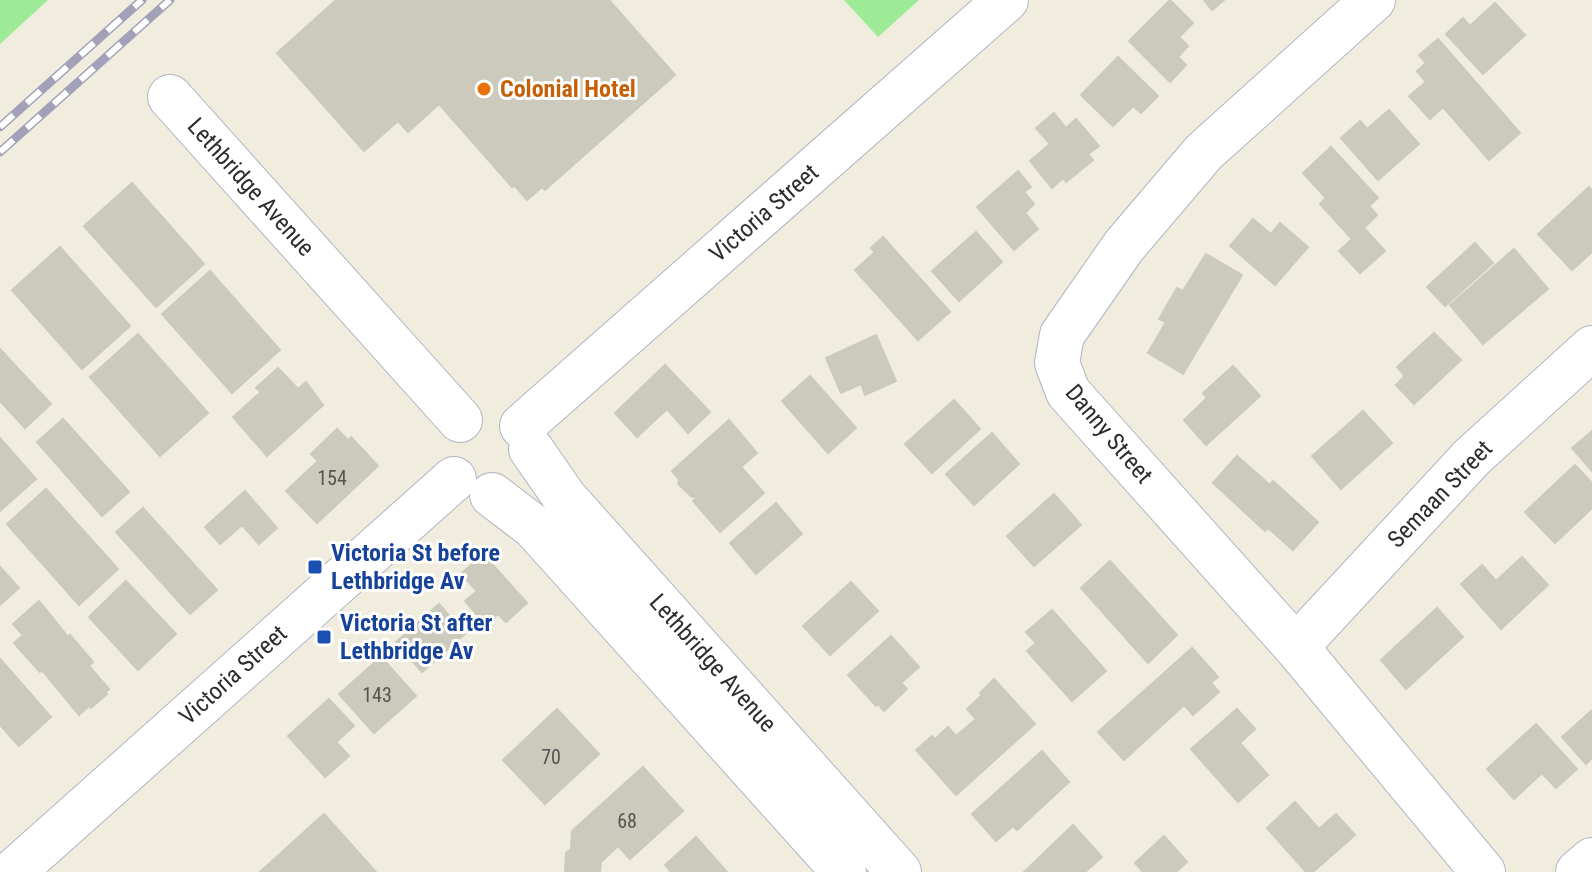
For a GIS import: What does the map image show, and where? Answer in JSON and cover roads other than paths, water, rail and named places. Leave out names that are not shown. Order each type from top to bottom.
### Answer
[{"type":"street","name":"Victoria Street","points":[[527,438],[1006,0]]},
{"type":"street","name":"Danny Street","points":[[1373,0],[1204,152],[1124,246],[1062,335],[1057,363],[1068,392],[1296,647],[1483,872]]},
{"type":"street","name":"Lethbridge Avenue","points":[[170,97],[460,420]]},
{"type":"street","name":"Semaan Street","points":[[1296,647],[1472,457],[1592,348]]},
{"type":"street","points":[[485,410],[499,411],[512,417],[527,438],[530,462],[518,483],[506,491],[473,487],[445,455],[451,430],[460,420],[485,410]]},
{"type":"street","name":"Lethbridge Avenue","points":[[527,438],[565,498],[899,872]]},
{"type":"street","name":"Victoria Street","points":[[13,872],[473,487]]},
{"type":"street","name":"Lethbridge Avenue","points":[[473,487],[534,527],[844,872]]},
{"type":"street","points":[[1578,872],[1592,860]]},
{"type":"railway","points":[[0,127],[142,0]]},
{"type":"railway","points":[[0,152],[170,0]]},
{"type":"place","name":"Colonial Hotel","points":[[484,89]]},
{"type":"place","name":"Victoria St before Lethbridge Av","points":[[315,567]]},
{"type":"place","name":"Victoria St after Lethbridge Av","points":[[324,637]]}]
